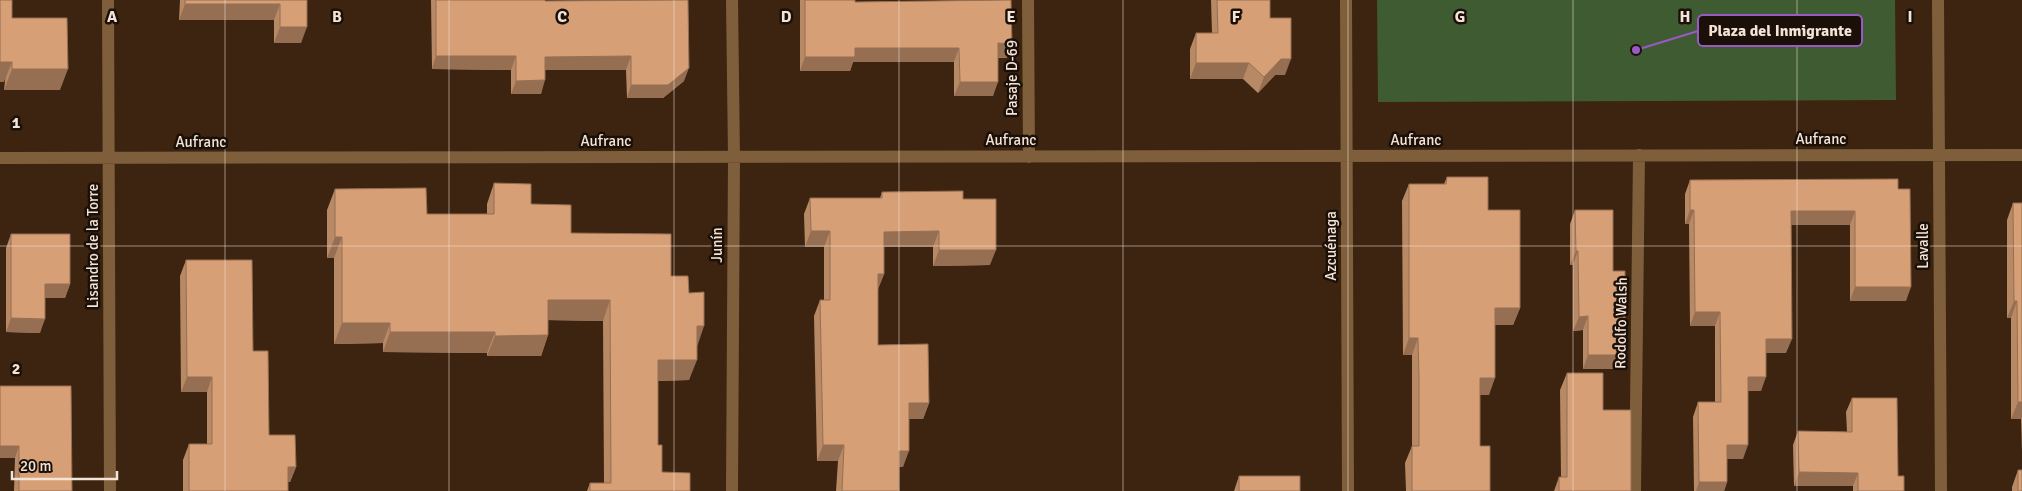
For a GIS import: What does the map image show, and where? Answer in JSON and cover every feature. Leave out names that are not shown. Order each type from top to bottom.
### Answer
[{"type":"street","name":"Lisandro de la Torre","points":[[108,0],[110,491]]},
{"type":"street","name":"Junín","points":[[732,0],[734,157],[732,491]]},
{"type":"street","name":"Pasaje D-69","points":[[1028,0],[1029,157]]},
{"type":"street","name":"Azcuénaga","points":[[1346,0],[1348,491]]},
{"type":"street","name":"Lavalle","points":[[1938,0],[1941,491]]},
{"type":"street","name":"Aufranc","points":[[0,158],[2022,155]]},
{"type":"street","name":"Rodolfo Walsh","points":[[1635,491],[1639,156]]},
{"type":"green space","points":[[1377,0],[1895,0],[1896,100],[1378,102]]},
{"type":"building","points":[[0,0],[12,0],[12,18],[67,18],[68,69],[12,69],[12,62],[0,62]]},
{"type":"building","points":[[185,0],[307,0],[307,27],[280,27],[280,4],[185,4]]},
{"type":"building","points":[[436,0],[688,0],[689,68],[668,85],[631,85],[631,56],[545,57],[545,80],[516,81],[516,56],[436,56]]},
{"type":"building","points":[[805,0],[855,0],[855,2],[1011,0],[1012,44],[998,43],[998,82],[960,82],[959,48],[855,48],[855,57],[805,57]]},
{"type":"building","points":[[1217,0],[1270,0],[1270,18],[1291,18],[1291,59],[1281,59],[1264,77],[1249,63],[1196,63],[1196,33],[1218,33]]},
{"type":"building","points":[[1447,177],[1488,177],[1488,210],[1520,210],[1520,308],[1495,308],[1495,378],[1480,378],[1480,446],[1490,446],[1490,491],[1412,491],[1412,446],[1419,446],[1419,378],[1418,338],[1409,338],[1409,184],[1446,184]]},
{"type":"building","points":[[1898,179],[1898,189],[1910,189],[1911,287],[1855,287],[1855,211],[1791,211],[1792,339],[1766,339],[1766,377],[1748,377],[1748,445],[1727,445],[1727,482],[1699,482],[1698,402],[1721,402],[1720,312],[1695,312],[1694,210],[1690,210],[1690,180]]},
{"type":"building","points":[[494,183],[531,184],[531,204],[571,205],[571,233],[671,234],[671,276],[688,276],[689,293],[704,292],[704,326],[697,326],[697,360],[658,360],[658,445],[662,445],[662,472],[690,473],[690,491],[590,491],[590,483],[611,483],[610,300],[548,300],[548,335],[495,336],[495,332],[390,332],[390,323],[342,323],[342,237],[335,237],[335,189],[426,188],[427,214],[494,214]]},
{"type":"building","points":[[963,191],[963,199],[996,199],[996,250],[939,250],[939,231],[884,232],[884,274],[878,274],[878,345],[928,344],[929,403],[909,403],[909,451],[899,451],[899,491],[842,491],[844,445],[823,445],[820,300],[830,300],[830,231],[811,231],[810,198],[882,198],[882,192]]},
{"type":"building","points":[[2013,203],[2022,203],[2022,402],[2018,402],[2017,301],[2014,301]]},
{"type":"building","points":[[1575,210],[1613,210],[1613,271],[1625,271],[1625,355],[1588,355],[1588,316],[1579,317]]},
{"type":"building","points":[[11,234],[70,234],[70,284],[45,284],[45,319],[11,318]]},
{"type":"building","points":[[186,260],[252,260],[253,351],[268,351],[269,435],[295,435],[296,467],[288,467],[288,491],[189,491],[189,444],[212,444],[212,377],[187,377]]},
{"type":"building","points":[[1567,373],[1603,373],[1603,410],[1631,410],[1631,491],[1559,491],[1559,477],[1567,477]]},
{"type":"building","points":[[0,386],[71,386],[72,491],[19,491],[19,446],[0,446]]},
{"type":"building","points":[[1852,398],[1897,398],[1898,476],[1904,476],[1904,491],[1858,491],[1858,473],[1799,472],[1798,431],[1852,432]]},
{"type":"building","points":[[2018,470],[2022,470],[2022,491],[2018,491]]},
{"type":"building","points":[[1239,476],[1300,476],[1300,491],[1239,491]]},
{"type":"place","name":"Plaza del Inmigrante","points":[[1636,50]]}]
